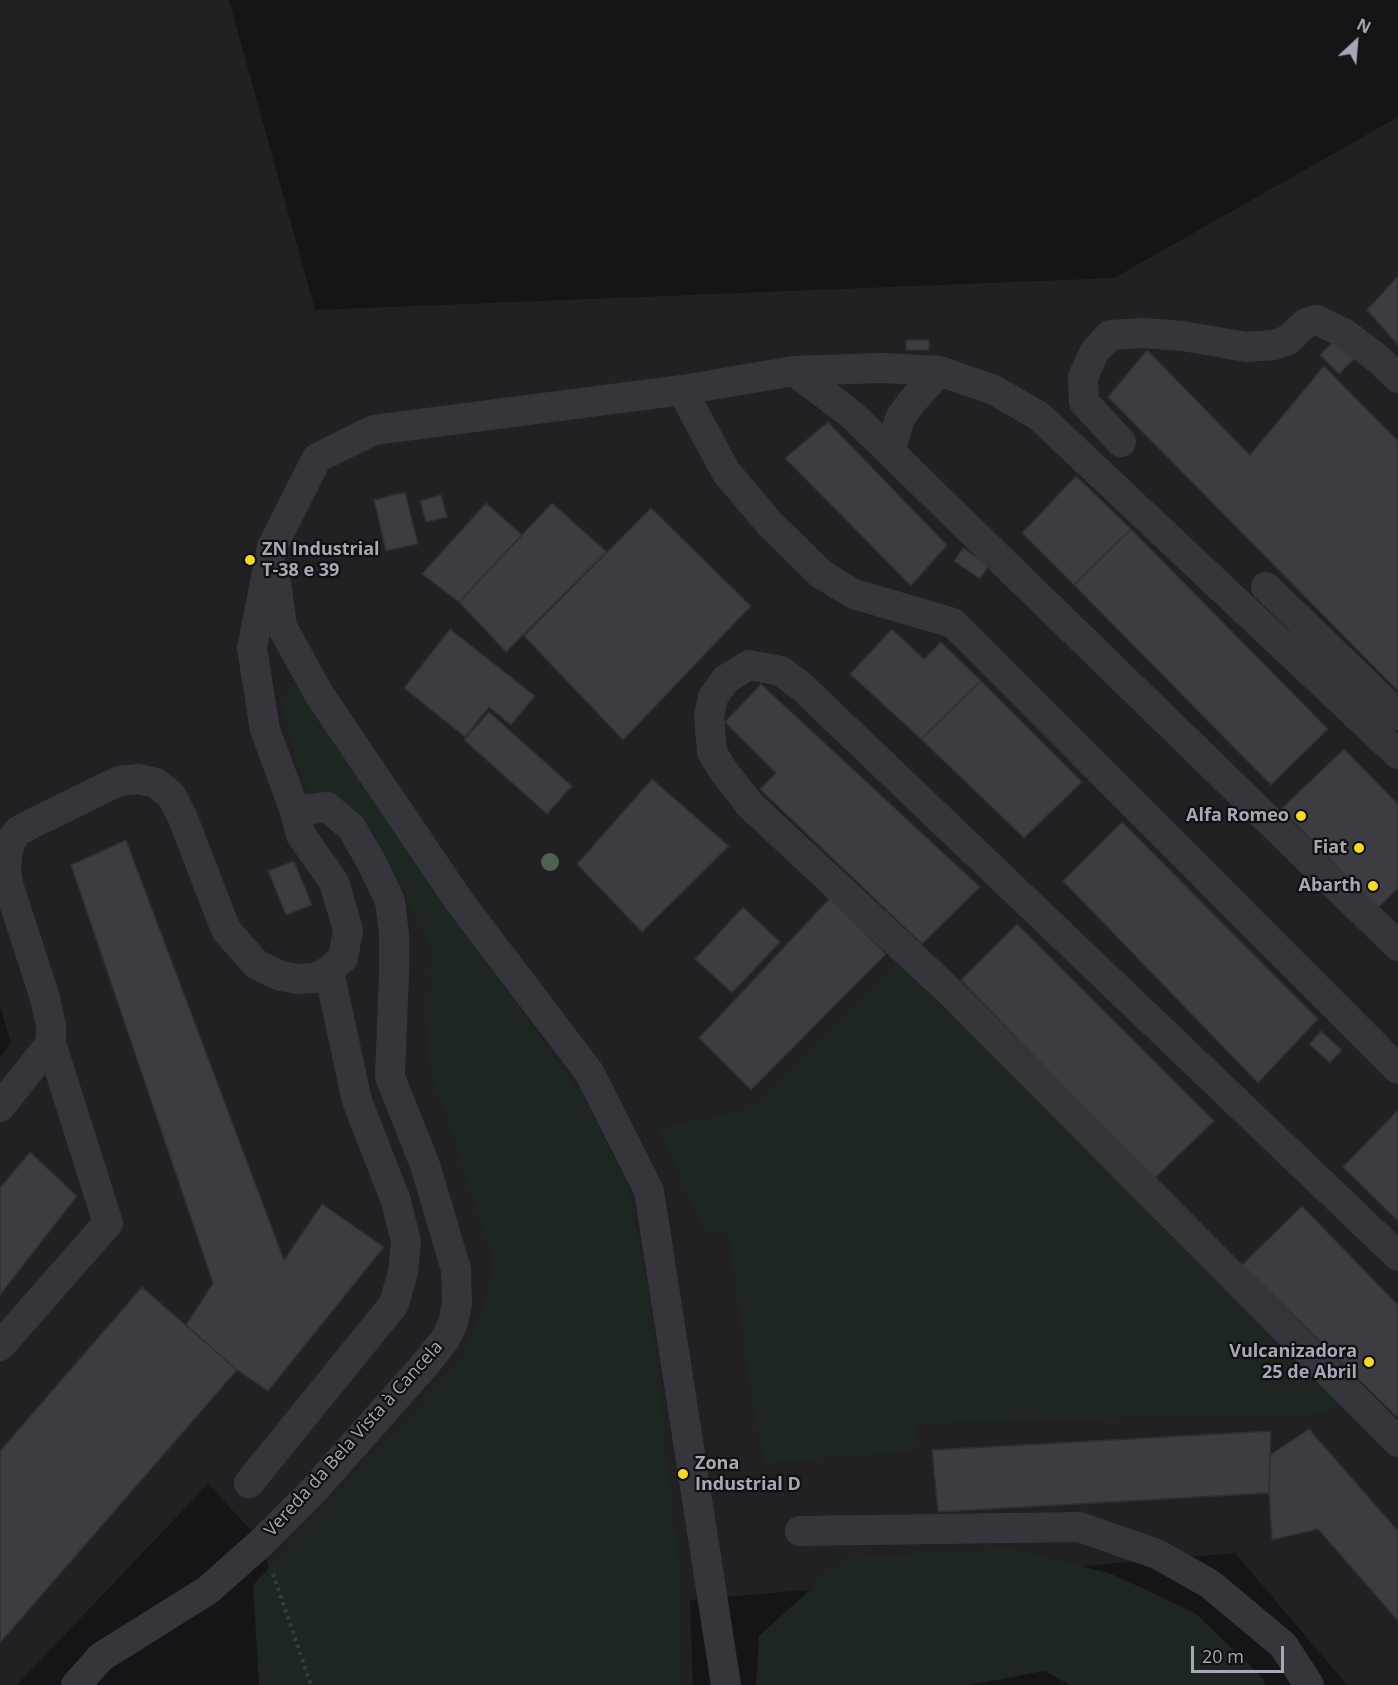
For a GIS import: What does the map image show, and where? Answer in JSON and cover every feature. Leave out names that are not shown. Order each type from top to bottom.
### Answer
[{"type":"lane","points":[[1121,442],[1084,402],[1083,377],[1095,351],[1110,335],[1143,333],[1183,336],[1246,347],[1274,345],[1288,340],[1306,323],[1317,320],[1344,333],[1377,358],[1398,378]]},
{"type":"lane","points":[[0,1346],[108,1223],[51,1043],[51,1026],[45,998],[8,884],[6,871],[10,842],[18,831],[119,781],[138,779],[156,783],[171,795],[182,816],[226,930],[256,965],[281,976],[298,979],[315,978],[329,971],[343,958],[348,930],[334,882],[301,835],[295,811],[265,730],[252,648],[272,548],[317,458],[374,430],[682,390],[794,371],[882,368],[939,371],[994,390],[1039,416],[1398,754]]},
{"type":"lane","points":[[794,371],[851,414],[891,452],[1398,946]]},
{"type":"lane","points":[[891,452],[900,418],[939,371]]},
{"type":"lane","points":[[682,390],[726,472],[770,524],[822,574],[854,594],[952,623],[1398,1069]]},
{"type":"lane","points":[[272,548],[282,627],[319,694],[459,901],[589,1072],[650,1191],[726,1685]]},
{"type":"lane","points":[[1266,586],[1398,715]]},
{"type":"lane","points":[[1398,1256],[802,687],[781,671],[749,664],[726,679],[713,697],[709,716],[712,752],[750,806],[946,988],[1398,1442]]},
{"type":"lane","name":"Vereda da Bela Vista à Cancela","points":[[76,1685],[101,1657],[208,1590],[262,1542],[313,1491],[428,1361],[449,1331],[457,1304],[456,1269],[425,1165],[390,1077],[394,934],[390,901],[371,861],[351,827],[327,807],[295,811]]},
{"type":"lane","points":[[249,1483],[394,1304],[403,1272],[406,1242],[396,1201],[357,1101],[329,971]]},
{"type":"lane","points":[[0,1107],[51,1043]]},
{"type":"lane","points":[[800,1531],[1079,1527],[1157,1554],[1210,1584],[1283,1645],[1310,1685]]},
{"type":"path","points":[[262,1542],[311,1685]]},
{"type":"shaded area","points":[[0,0],[229,0],[315,310],[1114,278],[1398,117],[1398,1685],[1347,1685],[1235,1553],[690,1600],[693,1685],[298,1685],[262,1542],[208,1484],[17,1685],[0,1685],[0,1057],[11,1043],[0,1006]]},
{"type":"shaded area","points":[[293,681],[580,1094],[628,1186],[651,1310],[679,1569],[681,1685],[259,1685],[253,1585],[457,1366],[482,1312],[494,1262],[429,1066],[430,941],[373,832],[317,810],[297,764],[280,701]]},
{"type":"shaded area","points":[[898,963],[1340,1401],[1323,1414],[916,1423],[914,1451],[764,1463],[751,1395],[728,1231],[705,1233],[659,1128],[750,1109]]},
{"type":"shaded area","points":[[1010,1548],[1112,1574],[1195,1613],[1263,1678],[1265,1685],[1070,1685],[1044,1671],[969,1685],[756,1685],[759,1636],[845,1558]]},
{"type":"building","points":[[1398,276],[1398,345],[1367,310]]},
{"type":"building","points":[[1342,333],[1361,352],[1339,374],[1320,355]]},
{"type":"building","points":[[906,340],[929,340],[929,350],[906,350]]},
{"type":"building","points":[[1147,350],[1250,455],[1324,366],[1398,441],[1398,691],[1108,397]]},
{"type":"building","points":[[828,422],[947,545],[911,586],[785,458]]},
{"type":"building","points":[[1076,476],[1131,529],[1074,585],[1022,533]]},
{"type":"building","points":[[405,492],[418,544],[386,551],[374,500]]},
{"type":"building","points":[[441,495],[447,517],[426,522],[420,501]]},
{"type":"building","points":[[486,503],[522,535],[459,602],[422,574]]},
{"type":"building","points":[[552,503],[607,552],[506,652],[459,602]]},
{"type":"building","points":[[651,508],[751,606],[623,740],[524,636]]},
{"type":"building","points":[[1131,529],[1328,729],[1271,785],[1074,585]]},
{"type":"building","points":[[963,548],[989,565],[980,579],[954,561]]},
{"type":"building","points":[[450,629],[535,696],[511,725],[489,707],[465,737],[404,688]]},
{"type":"building","points":[[892,629],[924,659],[941,642],[981,681],[921,739],[850,674]]},
{"type":"building","points":[[981,681],[1082,782],[1024,838],[921,739]]},
{"type":"building","points":[[761,684],[980,887],[922,944],[760,789],[776,773],[725,722]]},
{"type":"building","points":[[489,712],[572,786],[547,814],[464,740]]},
{"type":"building","name":"Fiat","points":[[1344,749],[1398,804],[1398,888],[1378,908],[1281,809]]},
{"type":"building","points":[[652,779],[729,846],[642,932],[577,864]]},
{"type":"building","points":[[1122,822],[1318,1019],[1258,1083],[1063,881]]},
{"type":"building","points":[[126,840],[284,1260],[322,1204],[384,1247],[268,1391],[237,1370],[186,1325],[213,1283],[71,865]]},
{"type":"building","points":[[294,861],[312,905],[286,915],[268,871]]},
{"type":"building","points":[[830,898],[886,954],[751,1090],[699,1038]]},
{"type":"building","points":[[743,907],[780,942],[732,993],[695,959]]},
{"type":"building","points":[[1017,924],[1214,1121],[1153,1180],[961,980]]},
{"type":"building","points":[[1321,1031],[1342,1050],[1330,1063],[1309,1044]]},
{"type":"building","points":[[1398,1110],[1398,1221],[1343,1167]]},
{"type":"building","points":[[30,1152],[77,1196],[0,1295],[0,1188]]},
{"type":"building","name":"Vulcanizadora 25 de Abril","points":[[1302,1206],[1398,1305],[1398,1418],[1242,1265]]},
{"type":"building","points":[[142,1287],[237,1370],[0,1643],[0,1451]]},
{"type":"building","points":[[1309,1429],[1398,1531],[1398,1621],[1318,1529],[1272,1540],[1269,1493],[1270,1455]]},
{"type":"building","points":[[1271,1431],[1269,1493],[938,1512],[932,1450]]},
{"type":"place","name":"ZN Industrial T-38 e 39","points":[[250,560]]},
{"type":"place","name":"Alfa Romeo","points":[[1301,816]]},
{"type":"place","name":"Fiat","points":[[1359,848]]},
{"type":"place","name":"Abarth","points":[[1373,886]]},
{"type":"place","name":"Vulcanizadora 25 de Abril","points":[[1369,1362]]},
{"type":"place","name":"Zona Industrial D","points":[[683,1474]]}]
